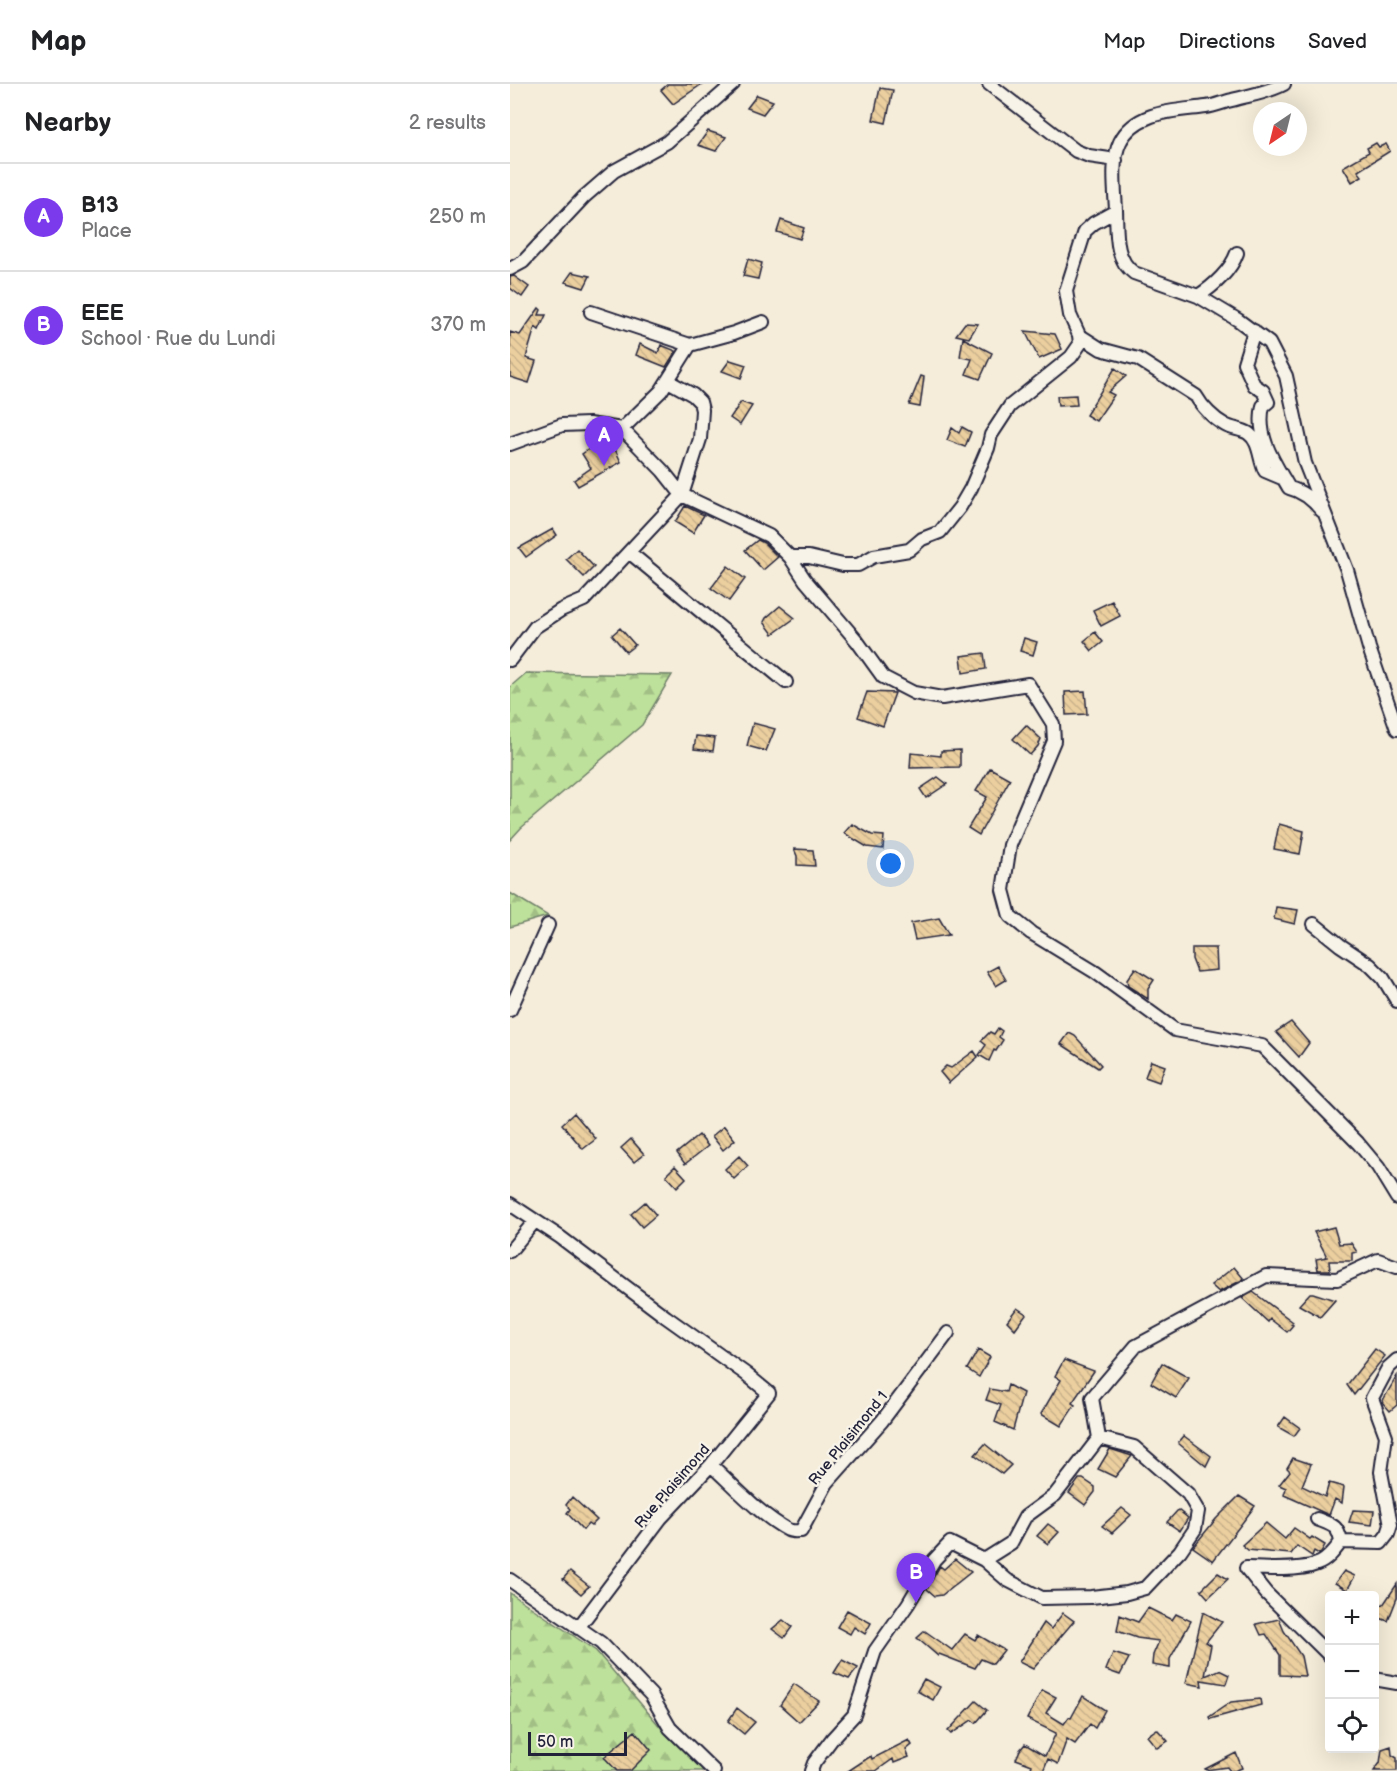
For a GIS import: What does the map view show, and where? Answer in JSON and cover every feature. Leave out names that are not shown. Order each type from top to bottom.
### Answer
[{"type":"street","points":[[510,269],[523,262],[584,197],[614,171],[667,142],[733,84]]},
{"type":"street","points":[[989,84],[1076,152],[1116,160]]},
{"type":"street","points":[[1284,84],[1264,93],[1208,107],[1182,109],[1145,119],[1127,131],[1120,143],[1116,160],[1119,253],[1125,266],[1134,273],[1198,296],[1269,343],[1286,376],[1305,463],[1347,570],[1369,648],[1397,729]]},
{"type":"street","points":[[790,557],[809,557],[843,565],[858,565],[874,556],[909,550],[922,539],[940,532],[960,507],[971,488],[992,435],[1010,406],[1071,357],[1080,344],[1079,335],[1070,315],[1066,291],[1085,231],[1094,223],[1116,211]]},
{"type":"street","points":[[1198,296],[1210,288],[1229,268],[1237,253]]},
{"type":"street","points":[[591,312],[690,345],[763,322]]},
{"type":"street","points":[[1254,331],[1244,363],[1254,385],[1263,391],[1268,402],[1263,406],[1261,416],[1262,433],[1276,467],[1289,488],[1297,490],[1315,503],[1326,516]]},
{"type":"street","points":[[1079,335],[1101,349],[1138,359],[1196,396],[1201,406],[1226,426],[1248,433],[1257,444],[1260,461],[1265,471],[1284,479]]},
{"type":"street","points":[[622,429],[654,400],[690,345]]},
{"type":"street","points":[[510,660],[535,627],[561,610],[584,600],[682,495],[700,439],[702,410],[700,402],[693,394],[668,381]]},
{"type":"street","points":[[510,444],[562,425],[589,424],[622,429],[663,471],[682,495],[769,536],[790,557],[805,580],[884,677],[914,693],[942,699],[1028,684],[1053,724],[1054,741],[1010,845],[1003,890],[1010,916],[1031,933],[1095,972],[1175,1030],[1262,1046],[1358,1143],[1378,1167],[1397,1198]]},
{"type":"street","points":[[629,552],[786,682]]},
{"type":"street","points":[[1314,924],[1376,971],[1397,1001]]},
{"type":"street","points":[[510,1010],[548,925]]},
{"type":"street","points":[[510,1204],[536,1221],[510,1251]]},
{"type":"street","name":"Rue Plaisimond","points":[[536,1221],[769,1393],[711,1465],[661,1518],[578,1628]]},
{"type":"street","points":[[984,1560],[1011,1543],[1025,1517],[1055,1495],[1099,1438],[1092,1398],[1136,1346],[1266,1276],[1337,1279],[1378,1260],[1397,1267]]},
{"type":"street","name":"Rue Plaisimond 1","points":[[711,1465],[775,1521],[790,1531],[801,1531],[827,1483],[882,1421],[948,1333]]},
{"type":"street","points":[[1341,1542],[1381,1543],[1388,1534],[1390,1525],[1381,1472],[1386,1436],[1372,1398],[1388,1368],[1397,1360]]},
{"type":"street","points":[[811,1771],[814,1763],[832,1739],[854,1714],[875,1651],[908,1604],[933,1560],[950,1543],[984,1560],[1007,1580],[1042,1598],[1108,1595],[1145,1588],[1180,1551],[1195,1529],[1197,1511],[1188,1494],[1134,1448],[1099,1438]]},
{"type":"street","points":[[1317,1519],[1333,1526],[1339,1532],[1341,1542],[1333,1553],[1318,1564],[1294,1568],[1246,1568],[1266,1593],[1325,1652]]},
{"type":"street","points":[[510,1580],[601,1643],[651,1695],[670,1728],[714,1771]]},
{"type":"street","points":[[1379,1680],[1397,1683]]},
{"type":"green space","points":[[526,673],[672,675],[642,725],[521,828],[510,840],[510,687]]},
{"type":"green space","points":[[510,893],[548,916],[510,927]]},
{"type":"green space","points":[[510,1593],[596,1651],[668,1736],[704,1771],[510,1771]]},
{"type":"building","points":[[668,84],[702,84],[673,104],[661,90]]},
{"type":"building","points":[[880,88],[893,90],[886,123],[873,120]]},
{"type":"building","points":[[757,95],[773,101],[763,114],[747,108]]},
{"type":"building","points":[[708,131],[726,137],[716,151],[698,145]]},
{"type":"building","points":[[1376,143],[1379,147],[1386,144],[1390,151],[1358,171],[1362,176],[1352,182],[1343,167],[1369,152],[1367,148]]},
{"type":"building","points":[[781,220],[804,228],[800,239],[777,232]]},
{"type":"building","points":[[748,259],[762,263],[758,279],[743,276]]},
{"type":"building","points":[[572,272],[590,276],[584,288],[565,282]]},
{"type":"building","points":[[514,276],[529,287],[522,297],[510,288],[510,277]]},
{"type":"building","points":[[539,308],[541,310],[539,315],[546,315],[539,330],[535,327],[526,358],[536,361],[529,383],[510,377],[510,332],[520,335]]},
{"type":"building","points":[[965,323],[978,324],[969,338],[956,335]]},
{"type":"building","points":[[1025,331],[1055,334],[1062,349],[1039,359]]},
{"type":"building","points":[[963,338],[992,353],[980,379],[966,374],[972,359],[960,357]]},
{"type":"building","points":[[640,344],[658,353],[661,345],[676,351],[666,367],[636,355]]},
{"type":"building","points":[[730,360],[746,365],[741,378],[722,371]]},
{"type":"building","points":[[1115,368],[1126,376],[1108,392],[1114,395],[1096,421],[1086,415]]},
{"type":"building","points":[[921,376],[924,377],[920,407],[909,405]]},
{"type":"building","points":[[1076,395],[1077,405],[1058,406],[1057,396]]},
{"type":"building","points":[[741,402],[752,406],[740,425],[730,418]]},
{"type":"building","points":[[962,427],[971,432],[965,447],[947,440],[952,428],[959,433]]},
{"type":"building","points":[[609,435],[613,436],[617,443],[613,445],[621,462],[578,486],[574,480],[591,468],[582,454]]},
{"type":"building","points":[[685,506],[704,515],[693,533],[675,522]]},
{"type":"building","points":[[553,529],[557,535],[526,557],[519,548]]},
{"type":"building","points":[[758,540],[778,557],[763,570],[745,550]]},
{"type":"building","points":[[577,549],[594,567],[584,577],[566,559]]},
{"type":"building","points":[[728,566],[745,579],[729,601],[711,588]]},
{"type":"building","points":[[1112,601],[1120,616],[1101,626],[1093,610]]},
{"type":"building","points":[[780,606],[795,618],[773,634],[764,622]]},
{"type":"building","points":[[620,628],[635,645],[626,652],[612,635]]},
{"type":"building","points":[[1095,632],[1103,642],[1092,651],[1084,641]]},
{"type":"building","points":[[1024,638],[1037,642],[1033,655],[1020,651]]},
{"type":"building","points":[[984,653],[986,669],[963,673],[961,656]]},
{"type":"building","points":[[1085,691],[1087,714],[1066,715],[1065,692]]},
{"type":"building","points":[[867,692],[895,693],[883,726],[858,717]]},
{"type":"building","points":[[753,723],[775,729],[766,751],[747,746]]},
{"type":"building","points":[[1026,725],[1041,739],[1030,755],[1013,739]]},
{"type":"building","points":[[696,736],[715,738],[713,751],[694,749]]},
{"type":"building","points":[[960,750],[960,767],[910,768],[911,753],[941,756],[941,751]]},
{"type":"building","points":[[990,768],[1010,779],[979,835],[968,828],[987,797],[976,791]]},
{"type":"building","points":[[938,777],[947,784],[926,798],[920,789]]},
{"type":"building","points":[[852,824],[872,835],[884,836],[883,849],[867,847],[844,833]]},
{"type":"building","points":[[1279,824],[1304,831],[1300,854],[1274,849]]},
{"type":"building","points":[[794,849],[813,850],[815,866],[797,865]]},
{"type":"building","points":[[1276,907],[1298,910],[1295,924],[1274,919]]},
{"type":"building","points":[[939,918],[949,935],[915,940],[911,923]]},
{"type":"building","points":[[1192,948],[1216,948],[1217,970],[1197,972],[1192,959]]},
{"type":"building","points":[[998,966],[1006,980],[996,986],[987,972]]},
{"type":"building","points":[[1135,968],[1154,980],[1148,989],[1148,999],[1128,986],[1127,980]]},
{"type":"building","points":[[1291,1022],[1309,1043],[1299,1057],[1276,1032]]},
{"type":"building","points":[[998,1028],[1002,1031],[999,1037],[1003,1040],[996,1051],[994,1050],[989,1061],[979,1055],[986,1045],[981,1041],[990,1032],[994,1034]]},
{"type":"building","points":[[1069,1033],[1075,1036],[1101,1065],[1098,1068],[1061,1044]]},
{"type":"building","points":[[974,1051],[978,1057],[949,1083],[940,1072],[946,1066],[951,1068]]},
{"type":"building","points":[[1151,1061],[1165,1066],[1159,1082],[1145,1077]]},
{"type":"building","points":[[574,1113],[596,1139],[583,1149],[562,1124]]},
{"type":"building","points":[[724,1126],[735,1140],[723,1150],[712,1136]]},
{"type":"building","points":[[699,1135],[708,1146],[685,1164],[677,1153]]},
{"type":"building","points":[[631,1139],[644,1154],[634,1162],[621,1148]]},
{"type":"building","points":[[739,1156],[748,1166],[734,1179],[725,1169]]},
{"type":"building","points":[[675,1166],[686,1178],[677,1187],[666,1175]]},
{"type":"building","points":[[645,1202],[656,1215],[642,1227],[631,1214]]},
{"type":"building","points":[[1334,1227],[1339,1244],[1351,1243],[1357,1252],[1352,1253],[1352,1261],[1329,1261],[1330,1270],[1318,1270],[1316,1259],[1327,1257],[1314,1232]]},
{"type":"building","points":[[1234,1267],[1244,1279],[1219,1292],[1211,1285]]},
{"type":"building","points":[[1253,1292],[1293,1322],[1287,1332],[1270,1319],[1268,1322],[1242,1298]]},
{"type":"building","points":[[1310,1293],[1335,1300],[1320,1317],[1299,1305]]},
{"type":"building","points":[[1017,1308],[1026,1314],[1015,1329],[1007,1321]]},
{"type":"building","points":[[1375,1349],[1385,1356],[1354,1395],[1347,1385]]},
{"type":"building","points":[[978,1350],[990,1357],[979,1377],[967,1369]]},
{"type":"building","points":[[1064,1360],[1094,1371],[1072,1403],[1075,1405],[1061,1426],[1041,1414],[1061,1380],[1055,1376]]},
{"type":"building","points":[[1162,1363],[1189,1378],[1176,1398],[1151,1383]]},
{"type":"building","points":[[1397,1376],[1397,1405],[1390,1411],[1382,1402]]},
{"type":"building","points":[[1008,1385],[1023,1393],[1013,1430],[995,1422],[1001,1405],[986,1400],[990,1389],[1006,1392]]},
{"type":"building","points":[[1285,1417],[1300,1428],[1294,1436],[1278,1427]]},
{"type":"building","points":[[1184,1436],[1211,1456],[1206,1466],[1178,1443]]},
{"type":"building","points":[[985,1444],[1011,1465],[1002,1474],[975,1455]]},
{"type":"building","points":[[1110,1449],[1132,1456],[1115,1477],[1098,1469]]},
{"type":"building","points":[[1293,1458],[1311,1464],[1302,1486],[1325,1497],[1329,1483],[1344,1487],[1342,1503],[1335,1499],[1329,1515],[1284,1495],[1286,1488],[1279,1485],[1290,1471],[1287,1468]]},
{"type":"building","points":[[1079,1479],[1095,1487],[1095,1492],[1085,1505],[1069,1493]]},
{"type":"building","points":[[1239,1496],[1255,1506],[1213,1561],[1193,1547]]},
{"type":"building","points":[[572,1497],[597,1520],[591,1526],[588,1524],[583,1530],[567,1513],[570,1509],[566,1505]]},
{"type":"building","points":[[1122,1508],[1131,1515],[1112,1533],[1102,1526]]},
{"type":"building","points":[[1178,1510],[1188,1518],[1180,1531],[1167,1522]]},
{"type":"building","points":[[1353,1510],[1374,1511],[1372,1525],[1349,1522]]},
{"type":"building","points":[[1266,1523],[1285,1539],[1294,1528],[1310,1539],[1312,1537],[1325,1545],[1319,1554],[1314,1551],[1312,1556],[1297,1546],[1291,1554],[1248,1550],[1242,1545]]},
{"type":"building","points":[[1048,1524],[1059,1532],[1048,1544],[1037,1536]]},
{"type":"building","points":[[955,1559],[971,1572],[942,1595],[935,1596],[927,1589],[940,1566],[944,1569]]},
{"type":"building","points":[[570,1571],[589,1586],[581,1594],[563,1579]]},
{"type":"building","points":[[1344,1571],[1355,1576],[1347,1590],[1335,1583]]},
{"type":"building","points":[[1218,1573],[1228,1579],[1208,1598],[1201,1590]]},
{"type":"building","points":[[1397,1584],[1397,1598],[1388,1621],[1379,1618],[1379,1607],[1381,1604],[1383,1605]]},
{"type":"building","points":[[1148,1608],[1172,1620],[1176,1614],[1191,1621],[1170,1659],[1170,1668],[1152,1665],[1153,1655],[1159,1641],[1137,1638],[1117,1631],[1120,1615],[1138,1622]]},
{"type":"building","points":[[847,1610],[871,1623],[865,1634],[854,1627],[850,1634],[837,1627]]},
{"type":"building","points":[[1203,1612],[1222,1622],[1206,1642],[1211,1645],[1205,1676],[1219,1670],[1229,1675],[1226,1684],[1201,1680],[1202,1686],[1186,1683]]},
{"type":"building","points":[[1063,1613],[1074,1621],[1033,1669],[1019,1662],[1044,1623],[1051,1629]]},
{"type":"building","points":[[1279,1619],[1284,1631],[1301,1656],[1305,1676],[1280,1675],[1280,1655],[1266,1634],[1261,1635],[1256,1624]]},
{"type":"building","points":[[783,1620],[792,1627],[784,1638],[772,1629]]},
{"type":"building","points":[[925,1631],[952,1650],[965,1634],[975,1640],[978,1635],[1004,1650],[993,1664],[981,1659],[975,1668],[939,1654],[938,1656],[917,1638]]},
{"type":"building","points":[[1113,1653],[1129,1658],[1120,1675],[1106,1670]]},
{"type":"building","points":[[842,1660],[858,1668],[849,1679],[834,1673]]},
{"type":"building","points":[[924,1679],[940,1687],[933,1700],[917,1691]]},
{"type":"building","points":[[794,1684],[819,1701],[799,1722],[780,1705]]},
{"type":"building","points":[[1042,1690],[1056,1697],[1046,1713],[1064,1724],[1069,1717],[1071,1718],[1083,1696],[1105,1710],[1095,1728],[1090,1724],[1075,1744],[1067,1739],[1058,1764],[1048,1759],[1043,1771],[1030,1771],[1032,1765],[1016,1759],[1020,1750],[1025,1744],[1045,1756],[1056,1733],[1027,1719]]},
{"type":"building","points":[[1260,1699],[1261,1705],[1210,1719],[1209,1717],[1231,1702]]},
{"type":"building","points":[[976,1701],[987,1710],[976,1723],[972,1720],[951,1734],[948,1731]]},
{"type":"building","points":[[737,1708],[755,1722],[744,1734],[728,1721]]},
{"type":"building","points":[[1157,1729],[1168,1741],[1157,1748],[1147,1736]]},
{"type":"building","points":[[635,1731],[651,1750],[630,1771],[617,1771],[604,1757]]},
{"type":"building","points":[[909,1740],[912,1745],[906,1750],[909,1757],[894,1763],[893,1759],[876,1771],[848,1771],[871,1756],[872,1759]]},
{"type":"building","points":[[1391,1746],[1392,1755],[1397,1758],[1397,1771],[1374,1771],[1380,1763],[1382,1749]]},
{"type":"building","points":[[1236,1753],[1242,1768],[1234,1771],[1230,1771],[1227,1767],[1205,1769]]},
{"type":"place","name":"B13","points":[[604,466]]},
{"type":"place","name":"EEE","points":[[916,1603]]}]
